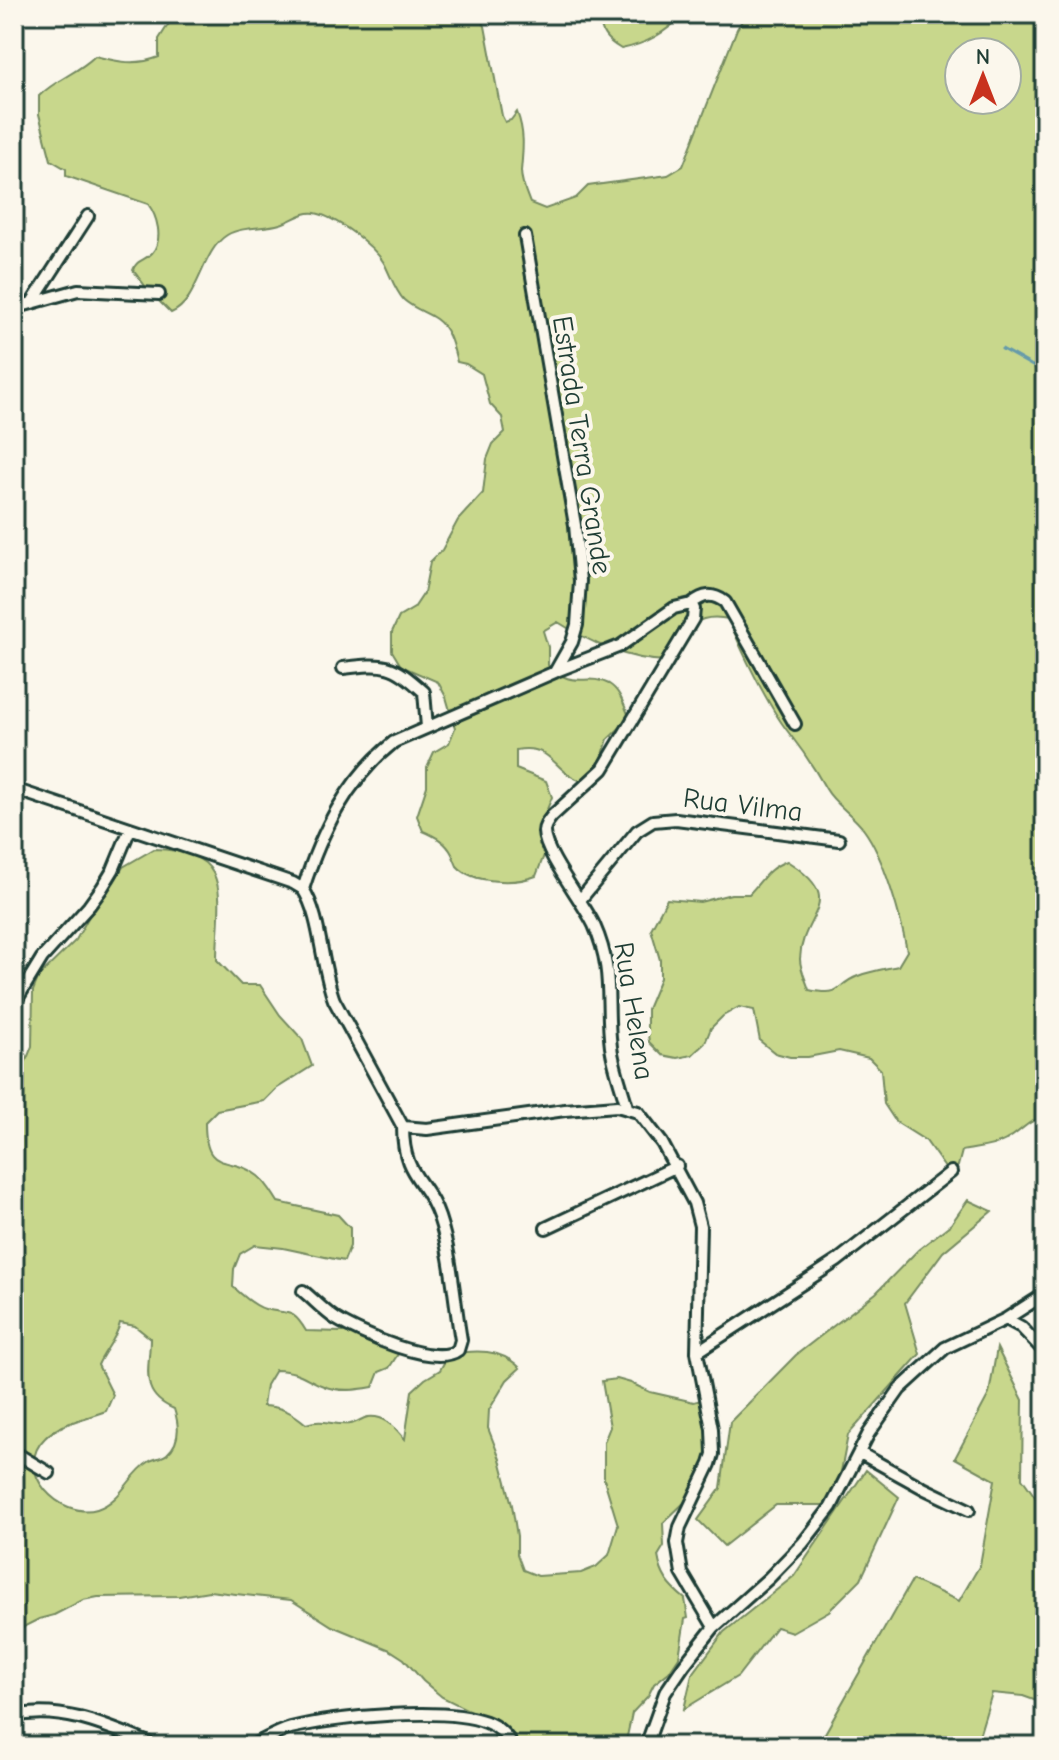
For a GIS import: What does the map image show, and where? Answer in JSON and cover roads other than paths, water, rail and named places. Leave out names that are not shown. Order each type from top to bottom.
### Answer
[{"type":"street","points":[[33,301],[88,216]]},
{"type":"street","name":"Estrada Terra Grande","points":[[525,236],[575,525],[580,581],[577,625],[568,651],[555,672]]},
{"type":"street","points":[[14,308],[78,290],[159,294]]},
{"type":"street","points":[[303,889],[319,840],[355,780],[394,742],[620,646],[674,608],[691,604],[702,595],[725,602],[795,724]]},
{"type":"street","name":"Rua Helena","points":[[627,1107],[611,1045],[608,969],[593,923],[562,872],[544,832],[552,816],[603,769],[693,619],[691,604]]},
{"type":"street","points":[[343,668],[379,664],[392,667],[424,692],[427,727]]},
{"type":"street","points":[[14,789],[62,803],[303,889],[314,912],[324,970],[334,1000],[403,1127],[406,1161],[433,1204],[443,1229],[461,1340],[458,1350],[447,1356],[436,1355],[383,1341],[334,1317],[303,1291]]},
{"type":"street","name":"Rua Vilma","points":[[580,900],[637,831],[653,821],[676,819],[839,840]]},
{"type":"street","points":[[14,1004],[42,958],[102,888],[130,829]]},
{"type":"street","points":[[403,1127],[427,1129],[592,1107],[627,1107],[638,1112],[648,1123],[677,1166],[694,1203],[700,1226],[697,1352],[712,1429],[713,1454],[680,1527],[678,1560],[682,1573],[714,1627]]},
{"type":"street","points":[[546,1228],[677,1166]]},
{"type":"street","points":[[697,1352],[837,1261],[951,1172]]},
{"type":"street","points":[[646,1746],[665,1693],[714,1627],[769,1578],[803,1543],[831,1507],[869,1433],[890,1401],[945,1348],[1006,1319],[1045,1294]]},
{"type":"street","points":[[1006,1319],[1021,1327],[1045,1352]]},
{"type":"street","points":[[14,1452],[49,1473]]},
{"type":"street","points":[[860,1453],[969,1510]]},
{"type":"street","points":[[14,1716],[44,1712],[79,1717],[156,1746]]},
{"type":"street","points":[[251,1746],[286,1729],[307,1724],[413,1715],[483,1720],[504,1733],[512,1746]]},
{"type":"waterway","points":[[1002,349],[1045,373]]}]
